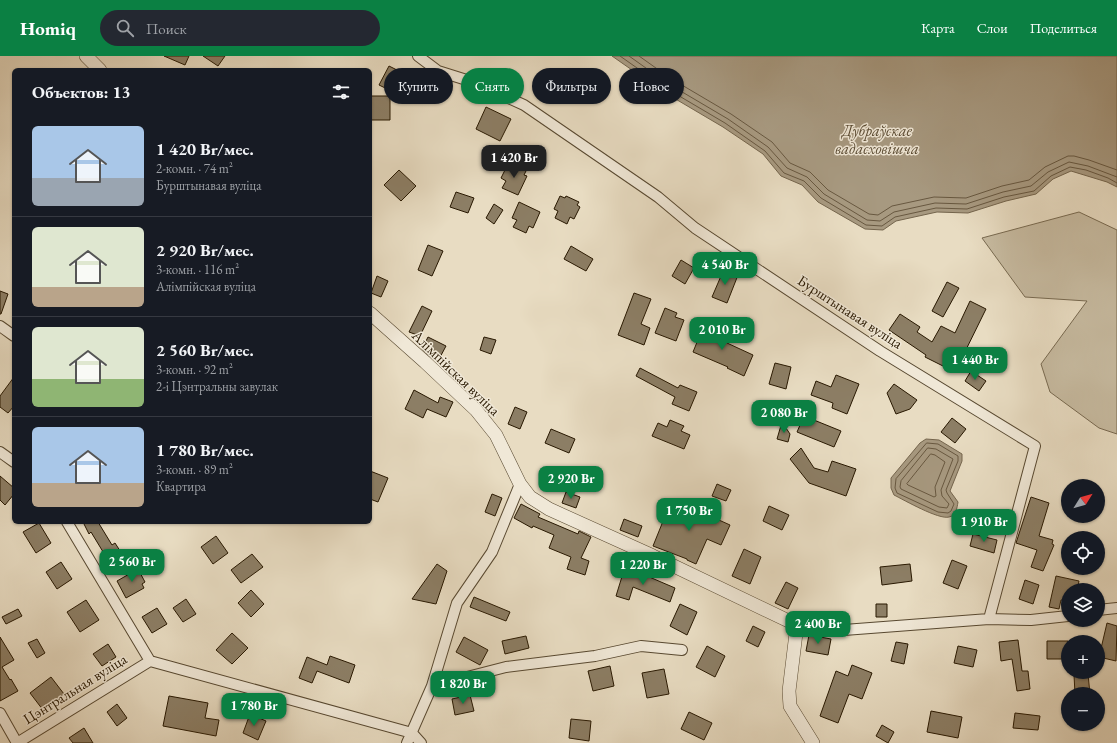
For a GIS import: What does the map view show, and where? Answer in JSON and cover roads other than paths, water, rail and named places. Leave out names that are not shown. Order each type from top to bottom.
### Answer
[{"type":"street","points":[[86,56],[98,68]]},
{"type":"street","name":"Бурштынавая вуліца","points":[[418,56],[438,71],[473,82],[524,105],[658,198],[695,228],[880,350],[1035,446],[989,618]]},
{"type":"street","name":"Алімпійская вуліца","points":[[372,315],[476,410],[496,435],[520,484],[530,497],[549,509],[653,556],[797,625]]},
{"type":"street","points":[[0,326],[12,335]]},
{"type":"street","points":[[0,452],[12,461]]},
{"type":"street","points":[[408,743],[432,686],[458,603],[492,552],[520,484]]},
{"type":"street","points":[[68,524],[150,661],[412,733],[421,743]]},
{"type":"street","points":[[1105,609],[1117,608]]},
{"type":"street","points":[[813,743],[790,706],[789,691],[797,625],[816,629],[844,630],[989,618],[1031,620],[1061,617]]},
{"type":"street","points":[[432,686],[506,667],[595,656],[641,646],[682,650]]},
{"type":"street","name":"Цэнтральная вуліца","points":[[17,743],[150,661]]},
{"type":"street","points":[[0,714],[17,743]]},
{"type":"water","name":"Дубраўскае вадасховішча","points":[[612,56],[1117,56],[1117,187],[1107,182],[1071,171],[1053,179],[1036,194],[1006,201],[968,213],[937,212],[896,221],[883,230],[865,229],[818,202],[802,185],[781,176],[763,154],[723,127],[684,104],[684,68],[629,68]]},
{"type":"water","points":[[926,439],[939,440],[962,454],[962,461],[950,491],[958,502],[956,511],[949,517],[938,516],[894,495],[891,488],[891,478],[920,443]]}]
